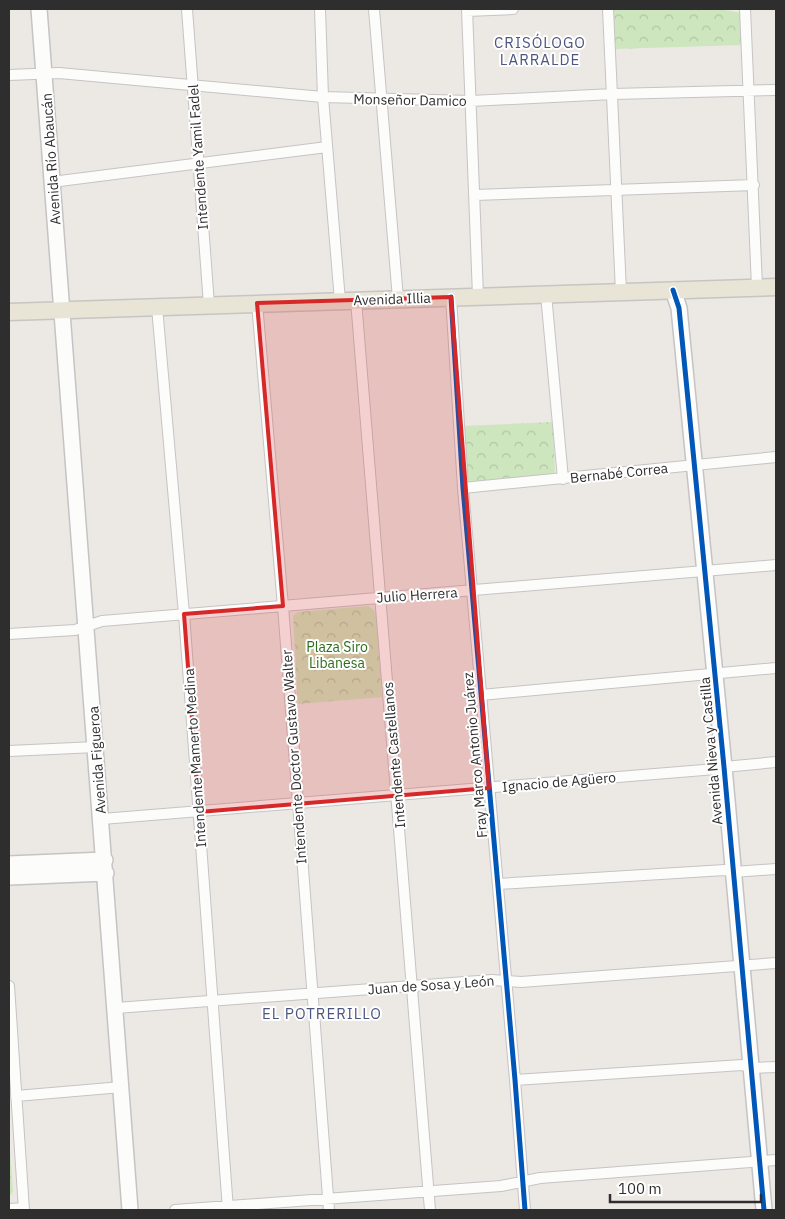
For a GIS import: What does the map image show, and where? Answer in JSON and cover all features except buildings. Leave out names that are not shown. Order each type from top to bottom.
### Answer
[{"type":"main road","name":"Avenida Illia","points":[[9,312],[776,287]]},
{"type":"street","name":"Avenida Río Abaucán","points":[[39,9],[62,310]]},
{"type":"street","name":"Intendente Yamil Fadel","points":[[187,9],[197,165],[209,305]]},
{"type":"street","name":"Intendente Castellanos","points":[[320,9],[327,147],[348,300],[381,598],[430,1210]]},
{"type":"street","points":[[374,9],[398,299]]},
{"type":"street","points":[[478,296],[467,10],[513,9]]},
{"type":"street","points":[[608,9],[621,292]]},
{"type":"street","points":[[745,9],[757,287]]},
{"type":"street","name":"Monseñor Damico","points":[[9,76],[44,73],[323,97],[471,101],[612,94],[776,90]]},
{"type":"street","points":[[52,182],[327,147]]},
{"type":"street","points":[[475,194],[754,186]]},
{"type":"street","name":"Avenida Nieva y Castilla","points":[[673,290],[679,308],[690,466],[730,871],[755,1162],[764,1210]]},
{"type":"street","points":[[546,294],[563,479]]},
{"type":"street","name":"Fray Marco Antonio Juárez","points":[[451,297],[463,488],[525,1210]]},
{"type":"street","name":"Intendente Doctor Gustavo Walter","points":[[257,303],[283,606],[329,1210]]},
{"type":"street","name":"Intendente Mamerto Medina","points":[[157,307],[184,614],[228,1208]]},
{"type":"street","name":"Avenida Figueroa","points":[[62,310],[88,626],[130,1210]]},
{"type":"street","name":"Bernabé Correa","points":[[463,488],[776,457]]},
{"type":"street","name":"Julio Herrera","points":[[9,634],[75,630],[102,621],[776,565]]},
{"type":"street","points":[[481,695],[776,668]]},
{"type":"street","points":[[9,751],[96,747]]},
{"type":"street","name":"Ignacio de Agüero","points":[[102,819],[398,796],[776,762]]},
{"type":"street","points":[[9,864],[106,866]]},
{"type":"street","points":[[9,877],[106,866]]},
{"type":"street","points":[[498,884],[776,868]]},
{"type":"street","name":"Juan de Sosa y León","points":[[116,1008],[492,980],[521,982],[776,963]]},
{"type":"street","points":[[9,988],[24,1209],[9,1209]]},
{"type":"street","points":[[515,1080],[776,1067]]},
{"type":"street","points":[[16,1096],[122,1087]]},
{"type":"street","points":[[175,1210],[228,1208],[501,1186],[540,1178],[776,1160]]},
{"type":"street","name":"Avenida Nieva y Castilla","points":[[754,1210],[755,1162]]},
{"type":"highlighted area","points":[[451,297],[489,788],[199,812],[184,614],[283,606],[257,303]]},
{"type":"green space","points":[[614,9],[720,9],[741,13],[743,45],[615,49]]},
{"type":"green space","points":[[553,422],[555,473],[473,483],[467,479],[463,426]]},
{"type":"green space","name":"Plaza Siro Libanesa","points":[[368,606],[374,610],[376,617],[382,697],[298,704],[293,616],[298,612]]},
{"type":"green space","points":[[9,1135],[13,1192],[9,1197]]},
{"type":"cycle path","points":[[673,290],[679,308],[724,767],[764,1210]]},
{"type":"cycle path","points":[[451,297],[463,488],[525,1210]]},
{"type":"district","name":"CRISÓLOGO LARRALDE","points":[[540,52]]},
{"type":"district","name":"EL POTRERILLO","points":[[322,1014]]}]
